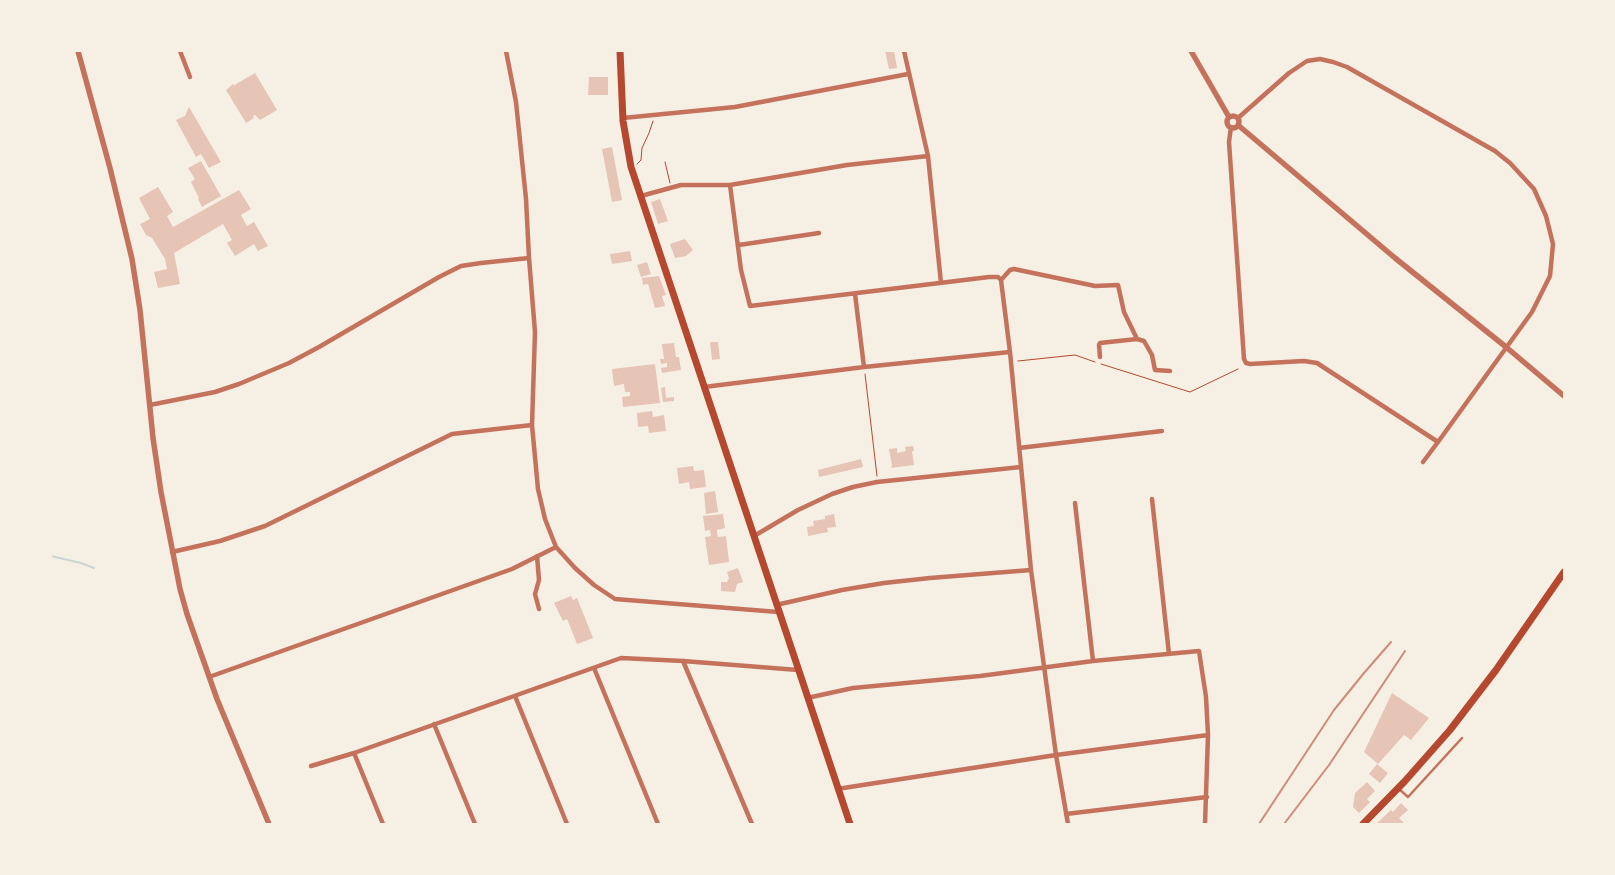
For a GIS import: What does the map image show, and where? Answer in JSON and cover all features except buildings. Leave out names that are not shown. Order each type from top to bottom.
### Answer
[{"type":"main road","points":[[620,51],[623,118],[627,150],[632,170],[850,824]]},
{"type":"main road","points":[[1362,824],[1398,788],[1456,723],[1496,670],[1564,572]]},
{"type":"street","points":[[78,51],[132,258],[140,310],[160,492],[187,614],[209,677],[269,824]]},
{"type":"street","points":[[180,51],[190,77]]},
{"type":"street","points":[[506,51],[517,110],[526,199],[535,332],[532,424],[538,489],[545,519],[556,547],[575,568],[594,585],[615,599],[777,609],[842,590],[884,583],[1031,570]]},
{"type":"street","points":[[904,51],[928,156],[941,282]]},
{"type":"street","points":[[1191,51],[1229,117],[1227,122],[1231,127],[1229,142],[1244,359],[1246,363],[1317,363],[1438,442]]},
{"type":"street","points":[[1238,118],[1289,73],[1307,60],[1320,59],[1347,67],[1495,151],[1510,163],[1534,189],[1546,216],[1553,244],[1550,276],[1532,312],[1424,462]]},
{"type":"street","points":[[623,118],[735,107],[908,74]]},
{"type":"street","points":[[1229,117],[1238,118]]},
{"type":"street","points":[[1238,118],[1238,125]]},
{"type":"street","points":[[1231,127],[1238,125]]},
{"type":"street","points":[[1238,125],[1395,258],[1506,347],[1562,395]]},
{"type":"street","points":[[641,196],[692,184],[730,185],[847,165],[928,156]]},
{"type":"street","points":[[730,185],[741,270],[750,306],[941,282],[995,277],[1001,280]]},
{"type":"street","points":[[739,245],[819,233]]},
{"type":"street","points":[[150,404],[215,392],[280,367],[319,347],[438,277],[461,266],[529,258]]},
{"type":"street","points":[[1068,824],[1056,755],[1031,570],[1010,352],[1001,280],[1014,268],[1095,286],[1118,285],[1124,312],[1137,339]]},
{"type":"street","points":[[855,294],[864,367]]},
{"type":"street","points":[[1100,357],[1098,345],[1100,343],[1137,339],[1144,341],[1152,355],[1155,370],[1170,371]]},
{"type":"street","points":[[704,387],[864,367],[1010,352]]},
{"type":"street","points":[[172,552],[220,541],[265,526],[452,434],[532,424]]},
{"type":"street","points":[[1019,448],[1162,430]]},
{"type":"street","points":[[754,536],[798,510],[832,494],[853,487],[877,482],[1021,466]]},
{"type":"street","points":[[1152,498],[1169,654]]},
{"type":"street","points":[[1075,503],[1093,661]]},
{"type":"street","points":[[209,677],[512,569],[556,547]]},
{"type":"street","points":[[537,556],[538,580],[535,594],[540,609]]},
{"type":"street","points":[[807,698],[854,688],[980,676],[1093,661],[1199,651],[1206,697],[1208,735],[1205,824]]},
{"type":"street","points":[[312,766],[354,753],[621,658],[798,670]]},
{"type":"street","points":[[683,661],[752,824]]},
{"type":"street","points":[[594,668],[658,824]]},
{"type":"street","points":[[515,696],[567,824]]},
{"type":"street","points":[[434,724],[474,824]]},
{"type":"street","points":[[837,788],[1056,755],[1208,735]]},
{"type":"street","points":[[354,753],[384,824]]},
{"type":"street","points":[[1066,814],[1206,797]]},
{"type":"lane","points":[[1398,788],[1408,797],[1462,738]]},
{"type":"path","points":[[632,170],[640,160],[642,148],[655,114]]},
{"type":"path","points":[[665,162],[671,188]]},
{"type":"path","points":[[1011,362],[1075,355]]},
{"type":"path","points":[[864,367],[877,482]]},
{"type":"waterway","points":[[51,556],[94,568]]},
{"type":"railway","points":[[1259,824],[1334,710],[1391,642]]},
{"type":"railway","points":[[1284,824],[1329,765],[1405,651]]}]
